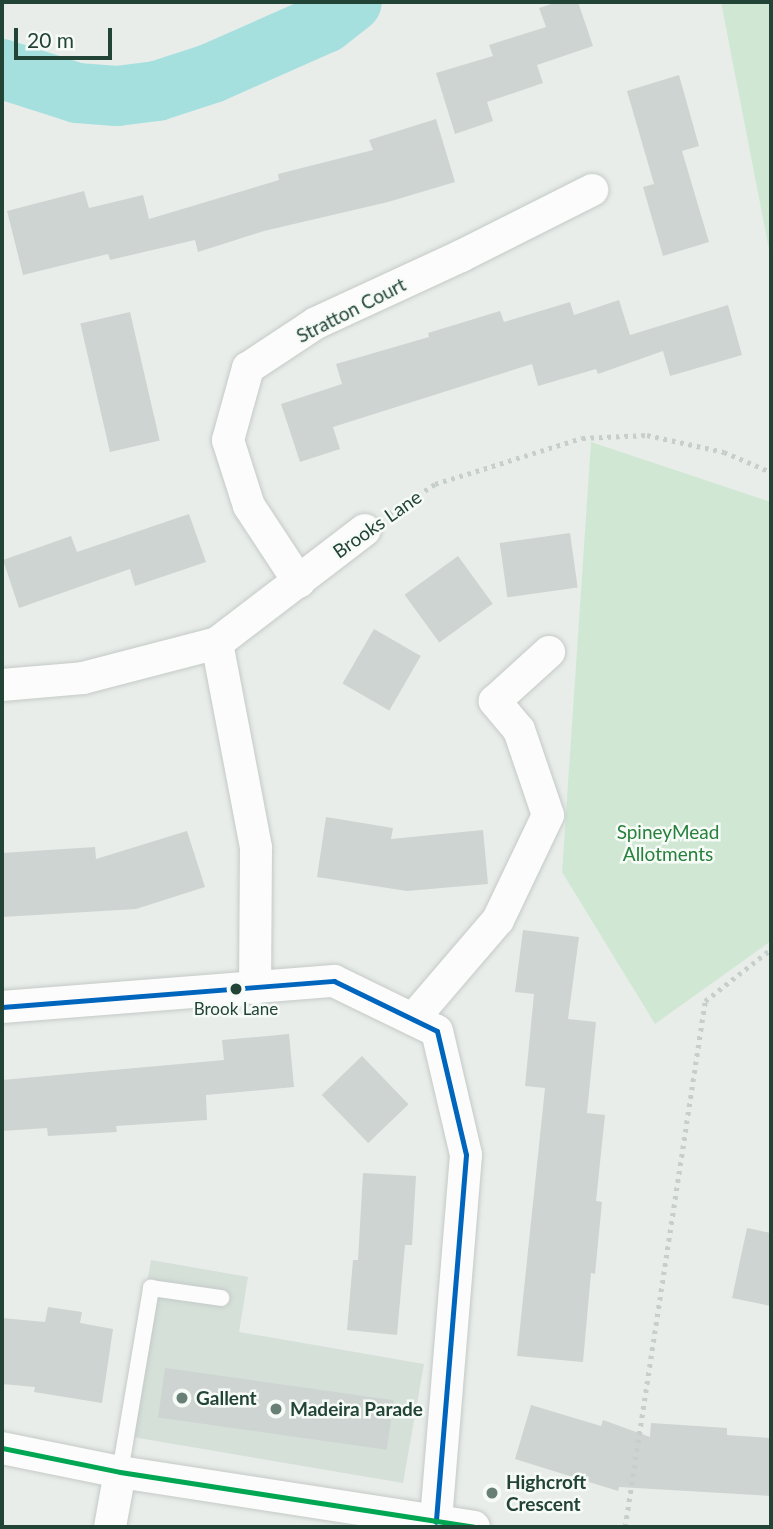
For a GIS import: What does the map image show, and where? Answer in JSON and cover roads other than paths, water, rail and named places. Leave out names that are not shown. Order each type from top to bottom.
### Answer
[{"type":"street","name":"Stratton Court","points":[[299,582],[249,506],[228,440],[248,368],[316,323],[461,256],[592,190]]},
{"type":"street","name":"Brooks Lane","points":[[2,685],[83,678],[217,643],[365,530]]},
{"type":"street","points":[[217,643],[256,848],[254,988]]},
{"type":"street","points":[[412,1019],[498,920],[548,815],[519,730],[495,701],[548,652]]},
{"type":"street","points":[[2,1007],[334,981],[438,1031],[466,1155],[436,1522]]},
{"type":"street","points":[[2,1448],[120,1472],[474,1527]]},
{"type":"street","points":[[110,1527],[120,1472]]},
{"type":"lane","points":[[120,1472],[151,1288],[221,1298]]},
{"type":"waterway","points":[[2,69],[77,93],[117,96],[157,91],[212,73],[325,23],[352,2]]},
{"type":"place","name":"Brook Lane","points":[[236,989]]},
{"type":"place","name":"Gallent","points":[[182,1398]]},
{"type":"place","name":"Madeira Parade","points":[[276,1409]]},
{"type":"place","name":"Highcroft Crescent","points":[[492,1493]]},
{"type":"park label","name":"SpineyMead Allotments","points":[[668,843]]}]
